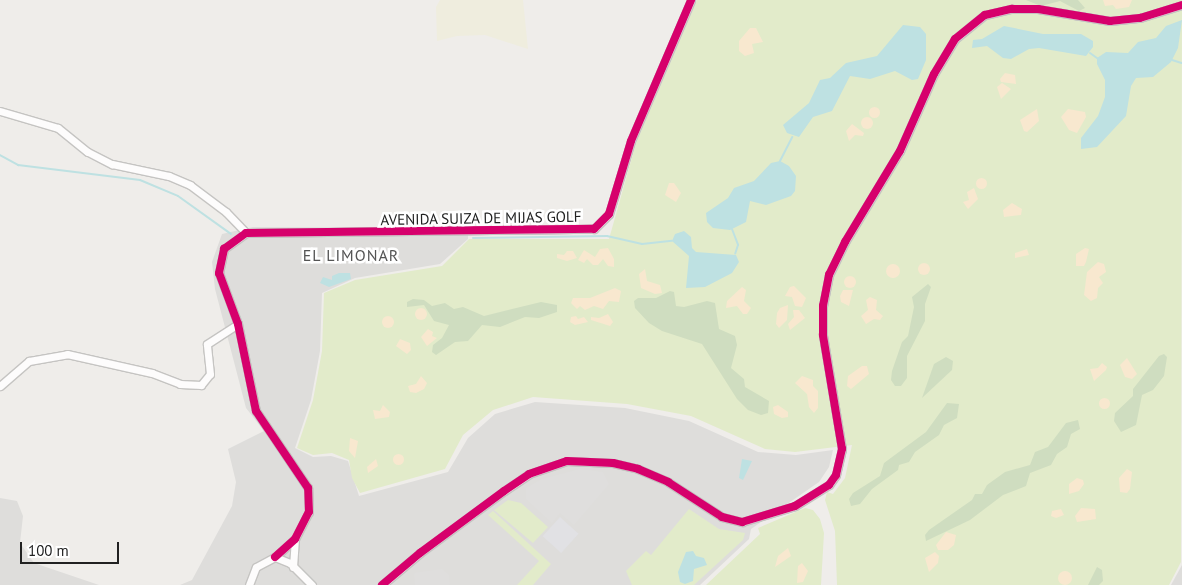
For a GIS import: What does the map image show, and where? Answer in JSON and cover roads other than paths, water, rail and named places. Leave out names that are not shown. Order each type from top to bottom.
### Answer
[{"type":"street","name":"AVENIDA SUIZA DE MIJAS GOLF","points":[[238,324],[219,274],[224,249],[237,237],[246,233],[594,229],[609,214],[631,141],[691,0]]},
{"type":"street","points":[[382,585],[420,553],[529,474],[566,461],[613,463],[638,469],[668,482],[722,517],[742,522],[795,506],[829,485],[836,475],[842,449],[823,335],[823,306],[829,275],[844,242],[900,151],[934,74],[955,39],[985,15],[1012,9],[1038,9],[1110,21],[1140,18],[1182,5]]},
{"type":"street","points":[[0,111],[58,128],[88,152],[112,164],[169,176],[190,185],[226,212],[246,233]]},
{"type":"street","points":[[0,386],[29,361],[67,354],[152,373],[180,384],[201,386],[210,374],[206,344],[238,324],[256,411],[308,488],[308,512],[295,539],[293,567]]},
{"type":"street","points":[[249,585],[256,567],[275,557],[295,539]]},
{"type":"street","points":[[275,557],[293,567],[312,585]]},
{"type":"water","points":[[1182,20],[1178,48],[1171,62],[1153,77],[1136,78],[1131,86],[1126,116],[1097,147],[1081,149],[1081,138],[1098,116],[1105,97],[1105,80],[1097,64],[1097,58],[1106,52],[1128,53],[1138,42],[1156,38],[1166,26]]},
{"type":"water","points":[[903,25],[920,27],[926,34],[926,60],[918,79],[912,80],[895,71],[870,79],[850,76],[832,111],[813,117],[799,137],[787,133],[783,125],[809,103],[820,80],[830,78],[846,63],[877,56]]},
{"type":"water","points":[[1004,26],[1043,34],[1081,34],[1093,41],[1093,47],[1086,56],[1039,48],[1029,49],[1011,59],[1003,58],[987,46],[972,48],[973,40],[982,39]]},
{"type":"water","points":[[780,161],[789,166],[796,176],[795,191],[791,196],[766,205],[750,201],[746,222],[730,230],[713,228],[707,222],[706,213],[728,198],[734,188],[754,181],[771,163]]},
{"type":"water","points":[[684,231],[691,237],[692,248],[696,252],[736,255],[739,262],[732,273],[705,287],[686,288],[689,256],[672,241],[675,234]]},
{"type":"water","points":[[339,273],[350,273],[351,279],[329,287],[320,283],[323,277],[332,280],[332,276]]},
{"type":"water","points":[[742,459],[752,461],[743,480],[739,478]]},
{"type":"water","points":[[693,551],[696,556],[704,558],[707,565],[694,569],[693,581],[685,584],[680,582],[678,572],[686,552]]},
{"type":"waterway","points":[[1090,53],[1097,58]]},
{"type":"waterway","points":[[1172,60],[1182,63]]},
{"type":"waterway","points":[[780,161],[792,137]]},
{"type":"waterway","points":[[0,155],[18,165],[140,180],[178,196],[231,234]]},
{"type":"waterway","points":[[732,229],[738,245],[735,254]]},
{"type":"waterway","points":[[473,238],[607,236],[642,244],[672,241]]},
{"type":"district","name":"EL LIMONAR","points":[[351,255]]}]
